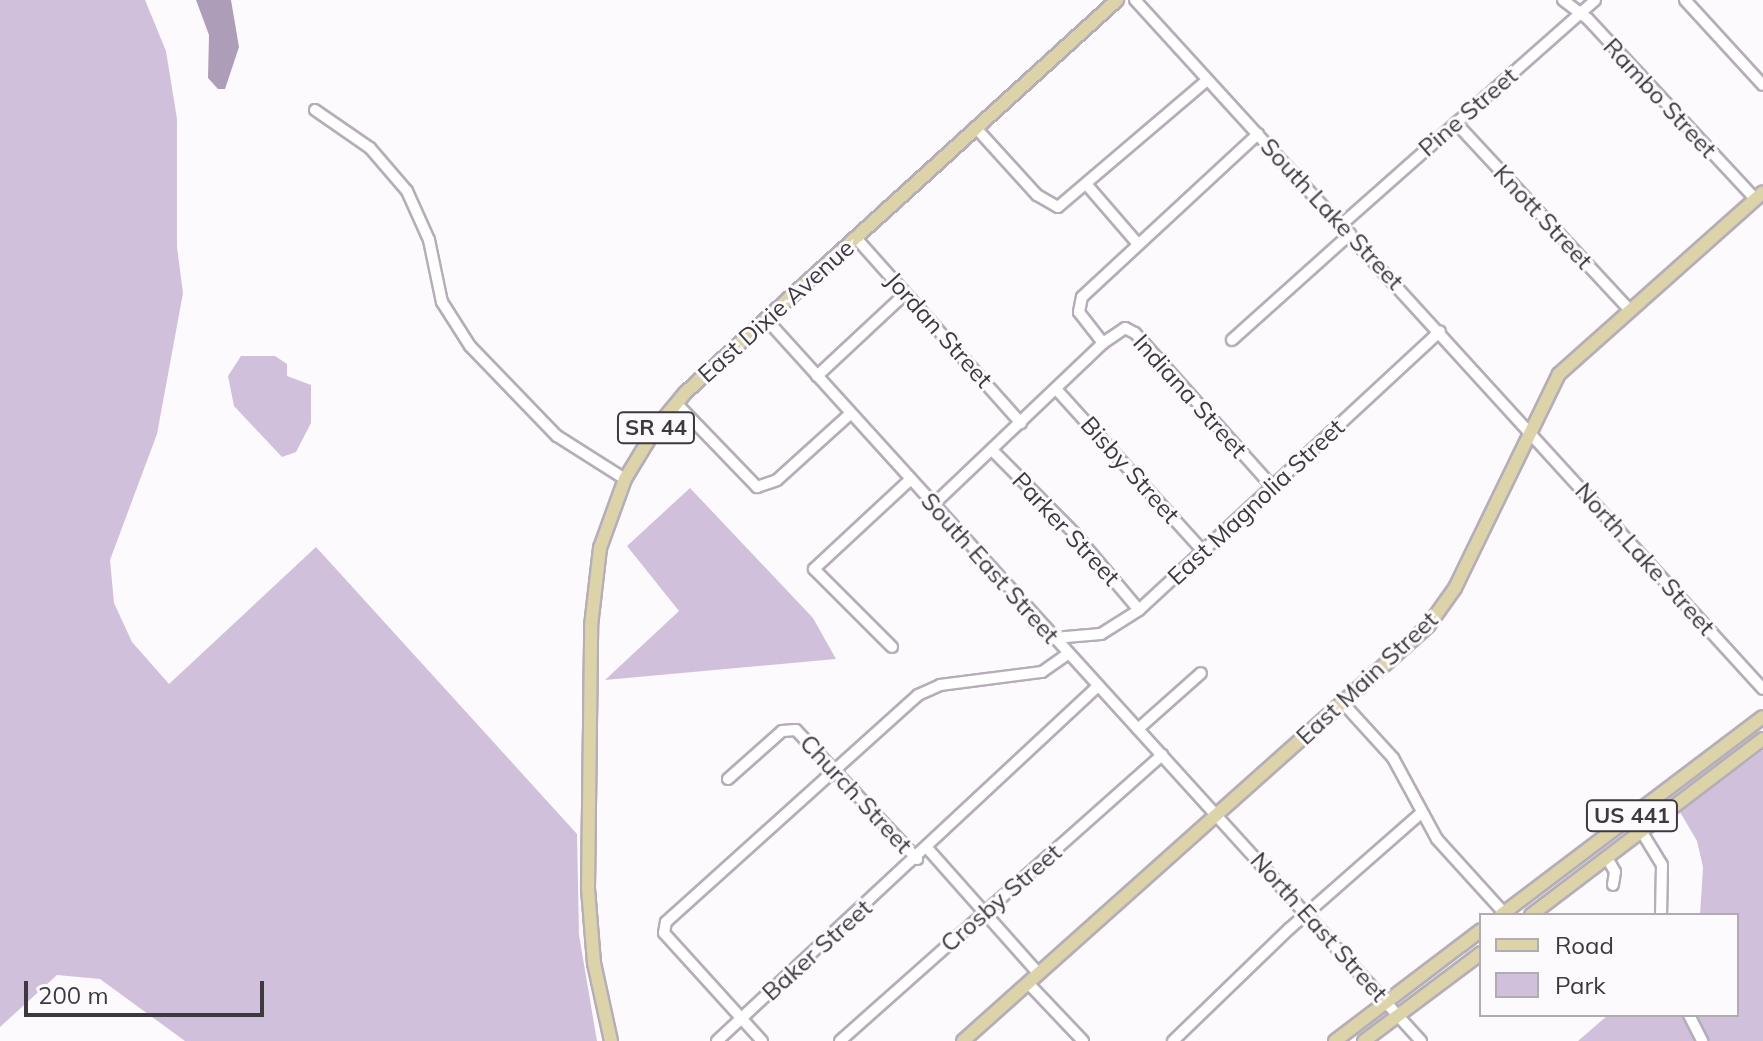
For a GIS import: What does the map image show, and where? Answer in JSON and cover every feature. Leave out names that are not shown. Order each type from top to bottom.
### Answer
[{"type":"main road","name":"East Dixie Avenue","points":[[611,1041],[594,963],[588,888],[592,617],[600,548],[625,479],[676,403],[1117,0]]},
{"type":"main road","name":"East Main Street","points":[[963,1041],[1443,608],[1528,429],[1559,374],[1759,195]]},
{"type":"main road","name":"US 441","points":[[1504,913],[1763,717]]},
{"type":"main road","name":"US 441","points":[[1534,913],[1763,739]]},
{"type":"main road","points":[[1335,1041],[1479,932]]},
{"type":"main road","points":[[1364,1041],[1479,955]]},
{"type":"street","name":"South Lake Street","points":[[1135,0],[1528,429]]},
{"type":"street","name":"Rambo Street","points":[[1563,0],[1580,13],[1759,195]]},
{"type":"street","name":"Pine Street","points":[[1341,225],[1595,0]]},
{"type":"street","points":[[1685,0],[1763,85]]},
{"type":"street","points":[[976,128],[1052,207],[1087,185],[1207,80]]},
{"type":"street","points":[[315,110],[370,148],[407,191],[429,240],[442,302],[470,346],[557,436],[625,479]]},
{"type":"street","name":"Knott Street","points":[[1456,123],[1630,310]]},
{"type":"street","points":[[934,504],[1103,343],[1079,312],[1078,303],[1137,243],[1258,134]]},
{"type":"street","points":[[1087,185],[1137,243]]},
{"type":"street","points":[[1232,340],[1350,234]]},
{"type":"street","name":"Jordan Street","points":[[856,238],[1021,423]]},
{"type":"street","points":[[817,376],[905,294]]},
{"type":"street","name":"South East Street","points":[[766,319],[1216,815]]},
{"type":"street","name":"Indiana Street","points":[[1103,343],[1121,329],[1135,333],[1272,486]]},
{"type":"street","name":"East Magnolia Street","points":[[1054,638],[1101,634],[1139,610],[1440,331]]},
{"type":"street","name":"Bisby Street","points":[[1056,389],[1203,551]]},
{"type":"street","points":[[676,403],[757,487],[777,480],[850,414]]},
{"type":"street","name":"North Lake Street","points":[[1528,429],[1763,689]]},
{"type":"street","name":"Parker Street","points":[[992,450],[1055,513],[1139,610]]},
{"type":"street","points":[[892,647],[814,569],[911,479]]},
{"type":"street","points":[[762,1041],[664,929],[918,695],[964,681],[1042,672],[1068,654]]},
{"type":"street","points":[[1138,729],[1201,673]]},
{"type":"street","points":[[928,849],[1098,686]]},
{"type":"street","points":[[1342,702],[1393,758],[1420,814],[1502,913]]},
{"type":"street","name":"Church Street","points":[[728,779],[788,728],[835,771],[917,859],[928,849],[1039,974]]},
{"type":"street","name":"Crosby Street","points":[[840,1041],[1162,755]]},
{"type":"street","points":[[1173,1041],[1306,914],[1420,814]]},
{"type":"street","name":"North East Street","points":[[1216,815],[1421,1041]]},
{"type":"street","points":[[1632,816],[1662,865],[1661,913]]},
{"type":"street","points":[[1607,858],[1615,872],[1613,885]]},
{"type":"street","name":"Baker Street","points":[[717,1041],[917,859]]},
{"type":"street","points":[[1028,983],[1083,1041]]},
{"type":"street","points":[[1690,1017],[1702,1041]]},
{"type":"green space","points":[[0,0],[145,0],[166,51],[177,119],[177,247],[183,293],[157,434],[110,560],[114,603],[132,642],[169,684],[316,547],[577,834],[579,935],[597,1041],[185,1041],[100,979],[57,975],[0,1027]]},
{"type":"green space","points":[[241,356],[275,356],[287,364],[287,376],[311,385],[311,423],[296,452],[282,457],[234,406],[228,376]]},
{"type":"green space","points":[[690,488],[813,618],[836,659],[605,680],[679,611],[627,546]]},
{"type":"green space","points":[[1763,750],[1763,1041],[1578,1041],[1606,1017],[1739,1017],[1739,913],[1700,913],[1703,867],[1697,841],[1680,812]]},
{"type":"shaded area","points":[[196,0],[231,0],[239,47],[225,89],[218,89],[208,78],[209,35]]}]
